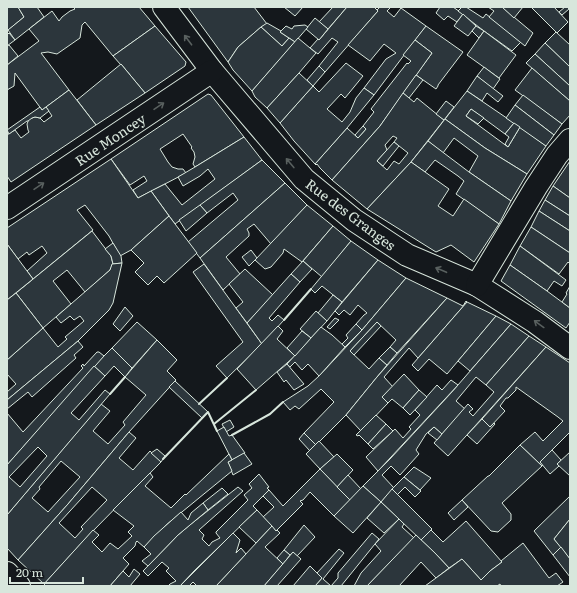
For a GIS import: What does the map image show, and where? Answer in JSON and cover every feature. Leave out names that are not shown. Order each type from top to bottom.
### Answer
[{"type":"street","name":"Rue des Granges","points":[[164,7],[212,71],[304,179],[354,220],[407,255],[477,285],[535,322],[570,348]]},
{"type":"street","name":"Rue Moncey","points":[[7,208],[212,71]]},
{"type":"street","points":[[477,285],[536,187],[557,155],[570,140]]},
{"type":"street","points":[[7,574],[19,586]]},
{"type":"building","points":[[7,7],[18,7],[24,17],[7,31]]},
{"type":"building","points":[[18,7],[37,7],[44,17],[15,40],[8,30],[24,17]]},
{"type":"building","points":[[73,7],[139,7],[155,26],[113,56],[85,22],[82,25],[80,38],[57,54],[48,52],[41,53],[69,90],[42,110],[15,73],[14,86],[7,90],[7,65],[39,41],[29,29],[52,11],[59,21],[70,11],[75,9]]},
{"type":"building","points":[[188,7],[254,7],[267,24],[261,27],[238,47],[228,62]]},
{"type":"building","points":[[284,7],[303,7],[295,16]]},
{"type":"building","points":[[333,7],[347,7],[328,29],[319,22]]},
{"type":"building","points":[[347,7],[374,7],[378,11],[325,72],[319,66],[338,42],[332,38],[318,54],[310,48],[318,39],[319,40]]},
{"type":"building","points":[[380,7],[391,7],[387,11],[394,17],[401,8],[426,26],[374,95],[364,88],[386,59],[396,53],[384,44],[370,61],[348,45]]},
{"type":"building","points":[[440,7],[453,7],[463,14],[457,22],[448,16],[444,20],[436,13]]},
{"type":"building","points":[[462,7],[466,7],[483,18],[486,14],[521,42],[512,51],[458,11]]},
{"type":"building","points":[[488,7],[502,7],[533,33],[525,46],[489,17],[494,11]]},
{"type":"building","points":[[502,7],[523,7],[514,18]]},
{"type":"building","points":[[531,7],[554,7],[568,22],[557,33]]},
{"type":"building","points":[[565,7],[569,9],[562,15],[559,12]]},
{"type":"building","points":[[463,14],[476,26],[468,36],[454,26]]},
{"type":"building","points":[[315,18],[328,29],[319,40],[306,29]]},
{"type":"building","points":[[267,23],[281,31],[280,32],[289,38],[282,46],[261,27]]},
{"type":"building","points":[[305,25],[308,27],[295,42],[280,32],[286,26],[292,29],[294,26]]},
{"type":"building","points":[[155,26],[186,62],[185,66],[145,93],[113,56]]},
{"type":"building","points":[[426,26],[463,52],[436,89],[416,75],[432,53],[415,40]]},
{"type":"building","points":[[476,26],[484,31],[479,38],[472,31]]},
{"type":"building","points":[[261,27],[282,46],[289,38],[295,42],[252,91],[233,70],[228,62],[238,47]]},
{"type":"building","points":[[484,31],[516,55],[499,78],[467,55]]},
{"type":"building","points":[[556,32],[570,45],[570,67],[545,43]]},
{"type":"building","points":[[9,33],[15,40],[7,46],[7,35]]},
{"type":"building","points":[[298,38],[316,53],[267,108],[255,97],[252,91]]},
{"type":"building","points":[[415,40],[432,53],[380,126],[332,180],[317,164],[315,164],[347,128],[358,138],[366,129],[363,126],[374,112],[371,109],[407,63],[408,64],[411,61],[403,55]]},
{"type":"building","points":[[545,43],[570,67],[570,86],[535,54]]},
{"type":"building","points":[[9,45],[18,56],[7,65],[7,46]]},
{"type":"building","points":[[535,54],[570,86],[570,101],[526,63]]},
{"type":"building","points":[[346,63],[363,76],[345,98],[341,94],[327,109],[342,122],[350,112],[356,98],[364,88],[374,95],[315,164],[280,123],[313,86],[319,92]]},
{"type":"building","points":[[121,64],[145,93],[96,125],[77,100]]},
{"type":"building","points":[[319,66],[325,72],[313,86],[307,80]]},
{"type":"building","points":[[484,67],[500,79],[493,89],[477,76]]},
{"type":"building","points":[[532,68],[570,101],[570,115],[562,124],[515,90]]},
{"type":"building","points":[[299,73],[313,86],[280,123],[267,108]]},
{"type":"building","points":[[416,75],[423,80],[409,98],[403,93]]},
{"type":"building","points":[[477,76],[503,96],[498,102],[487,93],[482,101],[467,91]]},
{"type":"building","points":[[69,90],[96,125],[11,182],[7,176],[7,135],[15,130],[21,138],[29,132],[27,124],[29,119],[35,117],[40,118],[44,122],[52,116],[46,107]]},
{"type":"building","points":[[467,91],[514,123],[505,134],[471,109],[466,116],[508,147],[520,127],[546,146],[527,174],[485,148],[445,119]]},
{"type":"building","points":[[403,93],[414,102],[417,98],[444,120],[411,162],[367,209],[332,180],[380,126]],"holes":[[[393,136],[397,138],[394,142],[408,153],[399,164],[394,161],[387,170],[377,161],[387,150],[385,145]]]},
{"type":"building","points":[[208,94],[211,95],[244,137],[195,167],[193,164],[195,157],[194,152],[183,134],[160,149],[172,167],[183,169],[186,173],[138,198],[133,190],[147,181],[144,176],[130,185],[111,159]]},
{"type":"building","points":[[523,95],[562,124],[554,135],[515,105]]},
{"type":"building","points":[[446,101],[454,107],[444,120],[436,114]]},
{"type":"building","points":[[515,105],[554,135],[546,146],[506,118]]},
{"type":"building","points":[[40,107],[42,110],[46,107],[49,111],[40,118],[32,118],[9,134],[7,130]]},
{"type":"building","points":[[471,109],[484,118],[478,124],[466,116]]},
{"type":"building","points":[[445,119],[485,148],[527,174],[511,201],[469,172],[478,156],[454,138],[443,153],[428,141]]},
{"type":"building","points":[[514,123],[520,127],[508,147],[505,144],[509,137],[505,134]]},
{"type":"building","points":[[363,126],[366,129],[358,138],[355,135]]},
{"type":"building","points":[[244,137],[262,160],[175,224],[151,191],[165,184],[182,205],[215,179],[208,169],[200,176],[183,186],[178,177]]},
{"type":"building","points":[[428,141],[511,201],[499,224],[456,194],[464,181],[458,176],[435,160],[425,172],[411,162]]},
{"type":"building","points":[[394,142],[399,146],[383,166],[377,161]]},
{"type":"building","points":[[111,159],[138,198],[151,191],[169,216],[131,250],[120,256],[109,236],[85,205],[77,210],[93,230],[33,279],[27,271],[47,253],[42,246],[29,255],[27,252],[18,259],[7,244],[7,228]]},
{"type":"building","points":[[262,160],[285,183],[200,258],[188,242],[238,200],[233,193],[207,213],[200,205]]},
{"type":"building","points":[[570,161],[570,198],[553,186]]},
{"type":"building","points":[[411,162],[449,189],[438,206],[453,216],[464,199],[499,224],[474,262],[451,245],[436,252],[367,209]]},
{"type":"building","points":[[285,183],[307,205],[271,244],[254,224],[247,229],[249,236],[226,257],[240,274],[223,290],[200,258]]},
{"type":"building","points":[[553,186],[570,198],[570,216],[545,200]]},
{"type":"building","points":[[545,200],[570,216],[570,231],[539,211]]},
{"type":"building","points":[[200,205],[207,213],[186,231],[179,220]]},
{"type":"building","points":[[307,205],[333,226],[302,262],[284,249],[283,253],[271,267],[265,269],[255,260]]},
{"type":"building","points":[[539,211],[570,231],[570,253],[531,227]]},
{"type":"building","points":[[169,216],[197,253],[164,283],[157,276],[148,285],[135,272],[144,263],[131,250]]},
{"type":"building","points":[[333,226],[351,241],[322,277],[303,261]]},
{"type":"building","points":[[531,227],[570,253],[570,264],[568,262],[559,274],[520,246]]},
{"type":"building","points":[[92,231],[111,256],[113,264],[110,270],[85,292],[67,270],[53,281],[71,304],[43,328],[16,293]]},
{"type":"building","points":[[351,241],[378,260],[342,302],[322,286],[315,293],[311,289]]},
{"type":"building","points":[[113,243],[121,256],[122,263],[113,264],[111,256],[105,249]]},
{"type":"building","points":[[7,244],[33,279],[7,300]]},
{"type":"building","points":[[520,246],[566,280],[562,286],[554,281],[547,291],[510,265]]},
{"type":"building","points":[[251,250],[257,258],[249,266],[242,257]]},
{"type":"building","points":[[378,260],[406,278],[362,330],[356,324],[367,313],[358,305],[350,315],[344,310],[339,315],[335,311]]},
{"type":"building","points":[[303,261],[312,269],[300,282],[291,274]]},
{"type":"building","points":[[122,263],[113,303],[109,310],[78,341],[7,400],[7,392],[16,384],[7,374],[7,360],[43,328],[58,347],[67,339],[65,337],[84,321],[80,316],[74,320],[70,316],[61,323],[56,317],[110,270],[112,264]]},
{"type":"building","points":[[204,264],[262,344],[227,378],[216,366],[243,342],[193,272]]},
{"type":"building","points":[[510,265],[570,308],[570,322],[566,328],[501,281]]},
{"type":"building","points":[[245,269],[273,295],[247,323],[236,308],[243,302],[229,284]]},
{"type":"building","points":[[291,274],[300,282],[269,318],[272,321],[278,315],[284,320],[262,344],[247,323]]},
{"type":"building","points":[[406,278],[447,298],[397,353],[390,347],[396,340],[377,322],[350,351],[369,369],[379,358],[387,365],[346,415],[316,445],[304,433],[334,402],[321,389],[299,409],[295,406],[290,410],[283,402],[308,386],[319,376],[362,330]]},
{"type":"building","points":[[570,286],[570,308],[562,302]]},
{"type":"building","points":[[16,293],[43,328],[7,360],[7,300]]},
{"type":"building","points":[[333,295],[342,302],[327,321],[318,313]]},
{"type":"building","points":[[447,298],[463,306],[466,301],[467,302],[418,358],[409,348],[384,377],[393,387],[382,397],[388,403],[361,431],[346,415],[377,377]]},
{"type":"building","points":[[467,302],[496,316],[447,374],[429,359],[418,371],[412,365]]},
{"type":"building","points":[[125,307],[133,316],[120,331],[113,324]]},
{"type":"building","points":[[316,311],[327,321],[311,338],[300,329]]},
{"type":"building","points":[[496,316],[511,324],[470,371],[458,361]]},
{"type":"building","points":[[335,318],[339,320],[330,329],[327,327]]},
{"type":"building","points":[[137,322],[157,340],[132,368],[112,348]]},
{"type":"building","points":[[377,322],[381,326],[354,355],[350,351]]},
{"type":"building","points":[[356,324],[362,330],[345,347],[342,344],[348,338],[346,335]]},
{"type":"building","points":[[511,324],[529,336],[486,385],[476,377],[456,401],[465,409],[442,434],[434,427],[426,434],[416,450],[419,454],[400,475],[391,466],[382,475],[394,488],[381,502],[363,486],[451,393]]},
{"type":"building","points":[[278,326],[283,331],[277,339],[295,356],[256,390],[237,369]]},
{"type":"building","points":[[321,327],[345,347],[319,376],[308,364],[302,370],[295,362],[290,367],[287,364]]},
{"type":"building","points":[[302,331],[311,338],[295,356],[287,348]]},
{"type":"building","points":[[529,336],[546,347],[448,456],[434,443],[468,404],[473,409],[469,412],[473,416],[494,392],[486,385]]},
{"type":"building","points":[[157,340],[177,360],[167,371],[176,380],[18,560],[7,548],[7,515],[101,404],[110,411],[93,431],[108,444],[125,425],[123,422],[146,395],[125,377]],"holes":[[[61,461],[80,477],[48,512],[32,498],[40,489],[39,487]]]},
{"type":"building","points":[[78,341],[83,347],[74,355],[76,358],[32,397],[28,392],[7,409],[7,400]]},
{"type":"building","points":[[390,347],[397,353],[387,365],[379,358]]},
{"type":"building","points":[[546,347],[570,363],[570,432],[540,462],[543,465],[542,466],[520,445],[535,432],[543,441],[563,421],[558,417],[516,387],[516,390],[508,398],[506,398],[500,406],[505,411],[490,427],[482,419]]},
{"type":"building","points":[[112,348],[132,368],[125,377],[114,366],[105,376],[94,366]]},
{"type":"building","points":[[97,352],[104,356],[7,465],[7,413],[23,432],[83,368],[81,366],[83,364],[84,366]]},
{"type":"building","points":[[287,364],[304,384],[294,390],[286,380],[284,382],[277,372]]},
{"type":"building","points":[[94,366],[105,376],[71,413],[79,420],[105,390],[110,394],[7,515],[7,465]],"holes":[[[38,447],[47,456],[20,487],[9,477]]]},
{"type":"building","points":[[404,374],[419,390],[403,408],[392,399],[388,403],[382,397]]},
{"type":"building","points":[[451,380],[458,385],[378,471],[366,457],[395,429],[403,438],[411,429],[409,427],[420,415],[415,410],[437,385],[442,390]]},
{"type":"building","points":[[175,381],[208,412],[202,418],[169,387]]},
{"type":"building","points":[[419,390],[427,397],[410,415],[403,408]]},
{"type":"building","points":[[376,415],[386,424],[368,444],[359,435],[356,435]]},
{"type":"building","points":[[482,419],[490,427],[494,423],[495,424],[477,444],[467,435]]},
{"type":"building","points":[[230,420],[234,427],[226,432],[222,424]]},
{"type":"building","points":[[386,424],[393,431],[373,449],[368,444]]},
{"type":"building","points":[[224,427],[229,436],[232,435],[245,453],[232,460],[217,431]]},
{"type":"building","points":[[434,427],[442,434],[437,440],[428,433]]},
{"type":"building","points":[[129,432],[136,438],[119,458],[133,470],[150,451],[161,462],[87,537],[44,584],[18,560]],"holes":[[[92,487],[107,500],[81,527],[83,529],[75,538],[59,523]]]},
{"type":"building","points":[[304,433],[316,445],[310,451],[299,439]]},
{"type":"building","points":[[319,441],[334,457],[320,469],[306,454]]},
{"type":"building","points":[[520,445],[542,466],[502,503],[511,514],[511,520],[498,532],[491,531],[462,500]]},
{"type":"building","points":[[157,449],[165,456],[161,462],[151,453]]},
{"type":"building","points":[[552,450],[561,460],[557,464],[559,466],[550,474],[540,462]]},
{"type":"building","points":[[570,452],[570,476],[557,464]]},
{"type":"building","points":[[244,453],[252,464],[233,475],[228,462]]},
{"type":"building","points":[[229,454],[232,460],[228,462],[232,471],[166,525],[144,547],[137,541],[135,546],[123,558],[129,564],[110,586],[46,586],[44,584],[93,530],[99,535],[92,542],[102,552],[110,543],[118,549],[132,536],[128,532],[134,526],[113,510],[150,473],[153,477],[145,486],[171,508]]},
{"type":"building","points":[[337,454],[353,470],[337,487],[320,469]]},
{"type":"building","points":[[414,467],[431,478],[420,490],[404,477]]},
{"type":"building","points":[[320,469],[350,500],[334,516],[310,492],[303,500],[300,501],[303,504],[276,531],[263,517],[274,507],[263,496],[269,490],[283,506]]},
{"type":"building","points":[[259,474],[269,487],[267,488],[269,490],[253,506],[257,510],[180,586],[168,586],[176,581],[166,571],[169,568],[162,562],[148,576],[143,571],[178,535],[238,487],[243,491],[199,530],[204,535],[202,539],[209,546],[212,542],[220,538],[216,532],[248,500],[244,495],[252,488],[249,484]]},
{"type":"building","points":[[348,475],[361,489],[350,500],[337,487]]},
{"type":"building","points":[[404,477],[421,491],[415,497],[405,487],[397,495],[392,489]]},
{"type":"building","points":[[363,486],[381,502],[353,533],[334,516]]},
{"type":"building","points":[[222,488],[228,494],[208,510],[203,503]]},
{"type":"building","points":[[392,489],[432,529],[421,540],[381,502]]},
{"type":"building","points":[[570,496],[570,519],[554,539],[561,547],[553,555],[534,531]]},
{"type":"building","points":[[462,500],[468,507],[454,520],[448,513]]},
{"type":"building","points":[[381,502],[399,519],[384,533],[367,518]]},
{"type":"building","points":[[203,503],[208,510],[178,535],[148,566],[142,561],[151,554],[144,547],[154,536],[181,512],[188,520],[191,513]]},
{"type":"building","points":[[257,510],[272,526],[256,543],[239,527]]},
{"type":"building","points":[[399,519],[404,524],[402,527],[414,538],[367,586],[354,586],[361,573],[381,551],[375,544]]},
{"type":"building","points":[[570,519],[570,559],[554,539]]},
{"type":"building","points":[[466,521],[502,562],[481,580],[462,559],[449,568],[421,540],[431,530],[443,542]]},
{"type":"building","points":[[304,525],[315,537],[297,556],[293,552],[290,555],[284,550]]},
{"type":"building","points":[[272,526],[280,533],[265,547],[283,564],[264,586],[216,586]]},
{"type":"building","points":[[233,533],[240,540],[236,553],[241,548],[246,554],[216,586],[197,586],[193,582],[189,586],[180,586]]},
{"type":"building","points":[[372,533],[379,539],[341,586],[331,586],[338,578],[338,573]]},
{"type":"building","points":[[416,535],[449,568],[436,578],[421,562],[399,586],[367,586]]},
{"type":"building","points":[[523,543],[549,578],[556,573],[563,582],[557,586],[501,586],[500,584],[497,586],[425,586],[462,559],[481,580]]},
{"type":"building","points":[[561,547],[570,559],[570,577],[553,555]]},
{"type":"building","points":[[339,549],[344,553],[323,579],[331,586],[315,586],[322,578],[317,573]]},
{"type":"building","points":[[284,550],[290,555],[283,564],[277,558]]},
{"type":"building","points":[[293,552],[301,559],[277,586],[264,586]]},
{"type":"building","points":[[310,566],[322,578],[315,586],[293,586]]},
{"type":"building","points":[[134,569],[140,574],[130,586],[110,586],[123,571],[129,577]]},
{"type":"wall","points":[[284,320],[311,289]]},
{"type":"wall","points":[[110,394],[125,377]]},
{"type":"wall","points":[[199,404],[227,378]]},
{"type":"wall","points":[[214,424],[256,390]]},
{"type":"wall","points":[[232,435],[270,414],[283,402]]},
{"type":"wall","points":[[163,459],[208,412],[217,431]]}]
